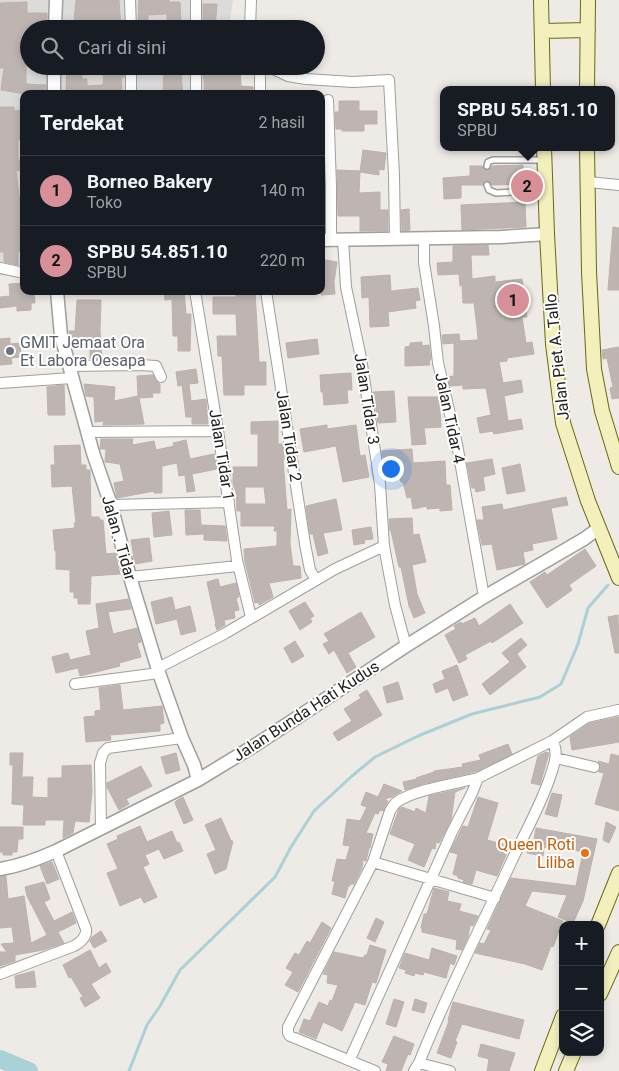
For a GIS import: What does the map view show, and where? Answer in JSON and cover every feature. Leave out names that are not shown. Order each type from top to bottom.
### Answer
[{"type":"main road","points":[[541,0],[543,86]]},
{"type":"main road","points":[[587,86],[588,0]]},
{"type":"main road","points":[[542,31],[588,30]]},
{"type":"main road","points":[[587,151],[589,272],[594,370],[602,411],[619,467]]},
{"type":"main road","name":"Jalan Piet A. Tallo","points":[[544,154],[553,344],[563,423],[588,501],[619,578]]},
{"type":"main road","points":[[600,921],[619,873]]},
{"type":"main road","points":[[604,985],[619,952]]},
{"type":"main road","points":[[542,1071],[559,1026]]},
{"type":"main road","points":[[566,1071],[572,1056]]},
{"type":"street","points":[[55,0],[55,20]]},
{"type":"street","points":[[130,0],[131,20]]},
{"type":"street","points":[[196,0],[196,20]]},
{"type":"street","points":[[250,20],[251,0]]},
{"type":"street","points":[[54,75],[54,90]]},
{"type":"street","points":[[131,75],[131,90]]},
{"type":"street","points":[[196,75],[196,90]]},
{"type":"street","points":[[260,75],[260,90]]},
{"type":"street","points":[[286,75],[306,79],[353,82],[389,80],[396,239]]},
{"type":"street","name":"Jalan Tidar 3","points":[[328,100],[332,240],[346,287],[360,358],[380,484],[384,546],[395,606],[406,646]]},
{"type":"street","points":[[588,182],[619,185]]},
{"type":"street","points":[[332,240],[547,234]]},
{"type":"street","name":"Jalan Tidar 4","points":[[424,238],[424,263],[438,363],[456,444],[484,597]]},
{"type":"street","points":[[0,268],[20,272]]},
{"type":"street","name":"Jalan . Tidar","points":[[57,295],[61,336],[93,453],[158,670],[198,780]]},
{"type":"street","name":"Jalan Tidar 1","points":[[196,295],[238,566],[251,617]]},
{"type":"street","name":"Jalan Tidar 2","points":[[267,295],[306,550],[310,570],[316,580]]},
{"type":"street","points":[[0,383],[70,372],[140,365],[156,366],[161,377]]},
{"type":"street","points":[[87,432],[218,431]]},
{"type":"street","points":[[110,505],[229,502]]},
{"type":"street","name":"Jalan Bunda Hati Kudus","points":[[0,869],[33,861],[56,851],[198,780],[265,739],[406,646],[484,597],[584,539],[599,528]]},
{"type":"street","points":[[75,684],[158,670],[316,580],[384,546]]},
{"type":"street","points":[[130,577],[238,566]]},
{"type":"street","points":[[375,1071],[350,1059],[290,1036],[288,1027],[373,862],[390,811],[398,801],[406,797],[478,778],[552,741],[587,717],[618,710]]},
{"type":"street","points":[[101,829],[100,763],[103,753],[108,748],[182,738]]},
{"type":"street","points":[[450,1071],[416,1067],[452,985],[549,781],[556,758],[556,748],[552,741]]},
{"type":"street","points":[[556,758],[594,767]]},
{"type":"street","points":[[350,1059],[478,778]]},
{"type":"street","points":[[0,974],[74,946],[85,936],[86,929],[56,851]]},
{"type":"street","points":[[373,862],[495,898]]},
{"type":"lane","points":[[487,166],[488,162],[492,160],[544,154]]},
{"type":"lane","points":[[487,185],[489,190],[496,193],[546,190]]},
{"type":"shaded area","points":[[0,0],[233,0],[230,20],[20,20],[20,75],[224,75],[222,90],[20,90],[20,268],[0,265]]},
{"type":"building","points":[[76,0],[119,0],[120,20],[74,20]]},
{"type":"building","points":[[139,0],[180,2],[181,20],[167,20],[167,14],[148,15],[148,20],[138,20]]},
{"type":"building","points":[[27,2],[27,13],[47,13],[47,20],[20,20],[20,75],[26,75],[26,84],[46,85],[46,90],[20,90],[20,93],[1,90],[4,68],[0,68],[0,3]]},
{"type":"building","points":[[203,4],[217,4],[216,20],[203,20]]},
{"type":"building","points":[[67,75],[82,75],[82,79],[87,79],[87,86],[103,85],[104,75],[124,75],[124,77],[121,77],[122,90],[66,90]]},
{"type":"building","points":[[164,75],[181,75],[183,90],[163,90]]},
{"type":"building","points":[[204,75],[240,75],[241,86],[253,87],[253,90],[205,90]]},
{"type":"building","points":[[339,101],[359,101],[359,111],[377,111],[377,124],[364,124],[364,131],[342,131],[342,129],[336,129],[335,112],[339,112]]},
{"type":"building","points":[[0,107],[14,107],[14,111],[20,110],[18,160],[20,160],[20,170],[16,170],[20,196],[20,251],[18,253],[18,265],[4,262],[4,252],[0,252]]},
{"type":"building","points":[[363,150],[386,153],[384,170],[379,169],[379,175],[360,172]]},
{"type":"building","points":[[523,165],[523,184],[492,185],[487,181],[483,185],[461,185],[461,198],[444,199],[443,178],[470,176],[470,166],[483,166],[486,170],[492,166]]},
{"type":"building","points":[[337,170],[360,171],[359,193],[380,192],[380,210],[388,210],[388,231],[360,231],[360,216],[338,216]]},
{"type":"building","points":[[525,202],[526,227],[462,230],[461,205]]},
{"type":"building","points":[[409,209],[410,230],[402,231],[401,210]]},
{"type":"building","points":[[613,227],[619,228],[619,290],[608,290]]},
{"type":"building","points":[[488,245],[489,255],[471,255],[472,279],[495,276],[495,282],[522,279],[527,317],[522,317],[526,343],[532,342],[534,354],[507,358],[507,361],[499,362],[503,383],[521,380],[523,392],[504,396],[508,421],[521,419],[523,429],[494,434],[493,431],[480,433],[477,418],[491,415],[486,388],[463,389],[463,385],[450,386],[448,377],[454,376],[454,343],[443,344],[442,335],[459,334],[460,341],[478,340],[477,327],[474,303],[463,303],[459,274],[438,275],[437,263],[453,262],[453,246]]},
{"type":"building","points":[[325,260],[337,262],[334,282],[335,294],[325,295]]},
{"type":"building","points":[[390,275],[391,291],[418,288],[420,300],[415,301],[416,308],[388,312],[389,326],[370,327],[369,297],[362,298],[361,277]]},
{"type":"building","points":[[20,283],[20,295],[34,295],[35,303],[31,303],[31,310],[17,311],[17,306],[0,308],[0,297],[10,296],[9,284]]},
{"type":"building","points":[[164,295],[184,295],[186,314],[191,314],[190,351],[178,351],[178,336],[173,336],[172,299],[165,300]]},
{"type":"building","points":[[236,295],[255,295],[259,362],[266,362],[266,385],[244,385],[244,395],[224,395],[222,356],[218,356],[217,336],[237,336],[236,314],[213,314],[213,297],[236,297]]},
{"type":"building","points":[[77,300],[101,300],[100,331],[102,359],[90,359],[90,341],[71,341],[69,331],[75,331]]},
{"type":"building","name":"GMIT Jemaat Ora Et Labora Oesapa","points":[[10,338],[10,344],[20,343],[21,357],[11,358],[12,364],[0,365],[0,339]]},
{"type":"building","points":[[317,339],[319,354],[288,358],[286,343]]},
{"type":"building","points":[[422,342],[422,346],[429,345],[430,365],[405,366],[405,347],[410,346],[410,343]]},
{"type":"building","points":[[619,347],[619,398],[612,399],[610,388],[613,387],[607,358],[603,359],[602,350]]},
{"type":"building","points":[[196,369],[198,383],[189,384],[191,401],[206,399],[208,424],[192,424],[192,417],[186,417],[182,385],[178,386],[176,372]]},
{"type":"building","points":[[351,373],[352,390],[347,390],[348,403],[324,405],[320,375]]},
{"type":"building","points":[[153,375],[160,384],[160,393],[152,393],[153,397],[139,398],[144,424],[103,425],[104,421],[95,422],[94,397],[86,396],[84,384],[115,387],[114,401],[138,396],[137,376]]},
{"type":"building","points":[[64,385],[65,415],[48,415],[47,387]]},
{"type":"building","points":[[394,391],[396,422],[378,423],[373,392]]},
{"type":"building","points":[[408,397],[439,397],[441,427],[424,428],[426,444],[412,445]]},
{"type":"building","points":[[278,421],[278,444],[283,444],[287,510],[291,509],[290,544],[293,566],[300,566],[301,578],[269,583],[273,597],[259,605],[259,602],[255,603],[245,562],[244,549],[277,546],[277,531],[274,531],[275,526],[241,526],[241,511],[237,511],[236,492],[233,484],[233,467],[258,467],[258,434],[251,434],[251,422]],"holes":[[[245,487],[264,487],[266,504],[245,504]]]},
{"type":"building","points":[[327,425],[327,429],[356,425],[360,456],[365,455],[369,477],[343,482],[336,446],[304,452],[300,429]]},
{"type":"building","points":[[101,439],[133,439],[132,445],[154,441],[156,450],[174,446],[173,443],[186,440],[190,459],[214,454],[217,469],[192,474],[195,491],[187,492],[185,475],[179,476],[177,463],[162,466],[162,493],[154,493],[154,491],[117,498],[114,483],[124,481],[120,464],[105,462],[106,449],[100,449]]},
{"type":"building","points":[[80,445],[81,465],[86,465],[86,470],[90,470],[91,517],[99,517],[100,520],[103,520],[106,554],[115,553],[120,574],[91,576],[90,604],[78,604],[78,598],[74,598],[74,592],[70,592],[70,570],[56,569],[53,530],[75,528],[74,523],[76,523],[72,486],[52,487],[51,465],[55,465],[54,446]]},
{"type":"building","points":[[412,449],[413,463],[445,461],[446,485],[450,485],[452,510],[440,511],[440,508],[427,509],[427,506],[413,509],[411,497],[407,498],[398,468],[396,463],[394,463],[394,457],[383,458],[382,451]]},
{"type":"building","points":[[492,459],[495,474],[483,477],[485,490],[476,492],[475,488],[472,488],[467,463]]},
{"type":"building","points":[[520,464],[525,491],[507,494],[502,468]]},
{"type":"building","points":[[566,497],[568,505],[551,508],[557,539],[532,544],[533,550],[523,552],[525,564],[497,570],[492,544],[482,545],[477,520],[484,520],[482,507],[502,504],[503,510]]},
{"type":"building","points":[[336,499],[342,530],[323,533],[328,553],[318,556],[313,534],[310,534],[306,506]]},
{"type":"building","points":[[185,510],[200,510],[201,525],[225,526],[227,541],[204,540],[204,534],[186,535]]},
{"type":"building","points":[[169,511],[172,535],[154,537],[152,513]]},
{"type":"building","points":[[412,518],[413,535],[419,534],[426,562],[412,565],[417,594],[425,613],[414,618],[409,606],[401,567],[399,567],[389,519]]},
{"type":"building","points":[[371,527],[373,539],[364,540],[365,543],[354,545],[352,530]]},
{"type":"building","points":[[149,538],[152,561],[135,564],[131,540]]},
{"type":"building","points":[[585,549],[596,566],[569,585],[572,590],[547,608],[530,582],[545,572],[547,575]]},
{"type":"building","points":[[218,579],[220,587],[236,583],[239,597],[236,598],[239,610],[234,611],[235,618],[224,620],[225,625],[217,630],[207,582]]},
{"type":"building","points":[[172,597],[175,610],[190,606],[196,631],[181,635],[177,619],[156,624],[151,602]]},
{"type":"building","points":[[128,599],[131,609],[108,612],[113,634],[137,628],[141,642],[137,643],[141,657],[119,663],[120,666],[80,676],[78,668],[56,673],[52,657],[68,653],[70,660],[91,655],[86,631],[99,628],[96,604]]},
{"type":"building","points":[[305,602],[314,616],[310,618],[312,622],[300,630],[289,611]]},
{"type":"building","points":[[510,604],[523,623],[492,643],[491,641],[465,655],[467,659],[459,663],[445,635],[456,629],[455,625],[475,618],[479,626]]},
{"type":"building","points":[[361,612],[375,637],[348,653],[356,667],[347,673],[334,650],[329,654],[323,644],[329,641],[324,634]]},
{"type":"building","points":[[618,615],[619,653],[615,653],[608,617]]},
{"type":"building","points":[[521,638],[527,645],[517,654],[526,667],[490,695],[482,684],[510,662],[502,653]]},
{"type":"building","points":[[295,641],[304,656],[292,663],[284,648]]},
{"type":"building","points":[[457,665],[468,695],[453,701],[448,688],[436,693],[433,684],[445,679],[442,671]]},
{"type":"building","points":[[398,682],[403,699],[387,703],[383,687]]},
{"type":"building","points":[[120,685],[123,710],[162,706],[164,723],[160,724],[160,731],[110,735],[111,740],[86,742],[84,717],[95,716],[95,711],[101,710],[99,688]]},
{"type":"building","points":[[367,690],[382,715],[338,741],[333,733],[352,721],[344,709],[361,698],[359,695]]},
{"type":"building","points":[[619,717],[619,742],[572,750],[570,737],[590,723]]},
{"type":"building","points":[[508,744],[512,754],[478,771],[405,790],[403,782],[417,779],[434,771],[463,767],[462,764],[481,760],[479,755]]},
{"type":"building","points":[[546,752],[549,753],[540,785],[531,783],[538,756]]},
{"type":"building","points":[[10,753],[23,753],[22,777],[33,777],[32,797],[48,798],[48,778],[62,778],[62,766],[91,765],[92,792],[89,822],[75,821],[73,833],[63,838],[64,820],[45,820],[45,825],[23,825],[24,805],[12,804],[13,765],[10,765]]},
{"type":"building","points":[[176,753],[180,770],[166,774],[161,757]]},
{"type":"building","points":[[611,754],[619,756],[619,811],[595,804],[604,773],[599,772],[601,766],[598,761],[609,764]]},
{"type":"building","points":[[141,766],[152,786],[126,799],[129,804],[119,810],[107,787],[107,783]]},
{"type":"building","points":[[384,784],[402,791],[384,799],[388,801],[383,811],[380,810],[378,814],[375,813],[366,833],[373,834],[366,861],[363,860],[362,868],[354,884],[348,886],[345,898],[332,894],[335,881],[332,881],[337,859],[346,860],[350,846],[343,845],[347,819],[360,821],[367,807],[361,805],[366,792],[378,797]]},
{"type":"building","points":[[465,788],[455,792],[451,820],[439,843],[436,842],[435,849],[432,848],[424,867],[408,860],[415,844],[390,834],[399,809],[402,807],[415,812],[416,808],[426,813],[429,796]]},
{"type":"building","points":[[552,793],[562,795],[557,817],[545,814]]},
{"type":"building","points":[[183,797],[193,820],[184,824],[175,803]]},
{"type":"building","points":[[478,797],[498,803],[487,840],[510,846],[497,876],[476,870],[472,884],[463,882],[464,880],[453,874],[458,854],[450,852],[463,826],[468,827]]},
{"type":"building","points":[[221,818],[231,841],[233,841],[226,869],[215,874],[207,854],[216,850],[205,825]]},
{"type":"building","points":[[606,822],[616,827],[609,843],[603,840]]},
{"type":"building","points":[[140,826],[147,842],[172,831],[183,851],[164,859],[159,849],[145,855],[149,864],[143,867],[157,897],[144,903],[141,897],[120,906],[107,873],[118,869],[107,844],[118,839],[117,836]]},
{"type":"building","points":[[0,827],[23,827],[23,839],[18,839],[17,852],[12,852],[12,855],[3,855],[3,852],[0,852]]},
{"type":"building","points":[[536,828],[597,839],[583,901],[574,921],[558,917],[567,895],[532,891],[525,906],[563,921],[559,921],[559,931],[542,970],[525,964],[475,953],[480,943],[484,944],[491,930],[487,929],[511,878],[576,886],[583,852],[555,846],[555,849],[544,847],[543,856],[527,853],[528,846],[533,846]]},
{"type":"building","points":[[52,862],[59,879],[47,884],[40,866]]},
{"type":"building","points":[[6,876],[8,899],[24,896],[31,943],[47,935],[27,896],[25,887],[44,882],[50,899],[44,902],[54,921],[72,912],[76,923],[58,932],[64,943],[43,950],[15,955],[15,961],[0,966],[0,952],[7,952],[1,944],[14,943],[12,927],[0,928],[0,877]]},
{"type":"building","points":[[434,888],[449,892],[447,901],[461,904],[459,911],[478,916],[473,926],[470,925],[468,937],[462,950],[456,949],[457,940],[422,932],[424,914],[427,914]]},
{"type":"building","points":[[376,918],[384,922],[375,942],[367,938]]},
{"type":"building","points":[[322,922],[331,928],[298,992],[285,985],[293,972],[286,968],[295,953],[299,955],[307,941],[310,943]]},
{"type":"building","points":[[101,931],[107,941],[94,948],[90,941],[92,937]]},
{"type":"building","points":[[370,945],[386,950],[376,983],[372,982],[365,1005],[355,1002],[342,1031],[323,1022],[316,1039],[299,1032],[304,1019],[310,1021],[319,1002],[328,1006],[330,1000],[332,1001],[338,985],[327,983],[328,975],[323,974],[334,952],[363,958],[367,955]]},
{"type":"building","points":[[432,948],[457,956],[454,965],[450,963],[446,978],[424,972],[423,975],[415,973],[414,976],[405,973],[406,970],[399,968],[405,953],[429,960]]},
{"type":"building","points":[[90,950],[99,968],[106,963],[111,972],[91,984],[100,998],[85,1007],[80,998],[83,997],[71,977],[69,978],[63,965]]},
{"type":"building","points":[[34,971],[36,987],[16,988],[15,976]]},
{"type":"building","points":[[394,999],[404,1002],[396,1027],[386,1024]]},
{"type":"building","points":[[415,999],[427,1003],[424,1013],[412,1010]]},
{"type":"building","points":[[453,1002],[524,1020],[519,1039],[462,1024],[451,1058],[437,1053],[449,1021]]},
{"type":"building","points":[[394,1036],[414,1044],[401,1071],[386,1071],[388,1064],[382,1062]]},
{"type":"building","points":[[481,1044],[515,1053],[509,1071],[487,1071],[489,1059],[478,1056]]},
{"type":"waterway","points":[[129,1071],[147,1025],[180,970],[275,877],[314,811],[375,757],[418,736],[472,714],[540,697],[561,684],[578,644],[588,608],[608,585]]},
{"type":"waterway","points":[[0,1059],[29,1071]]},
{"type":"place","name":"SPBU 54.851.10","points":[[527,186]]},
{"type":"place","name":"Borneo Bakery","points":[[513,300]]},
{"type":"place","name":"GMIT Jemaat Ora Et Labora Oesapa","points":[[10,351]]},
{"type":"place","name":"Queen Roti Liliba","points":[[585,853]]}]
